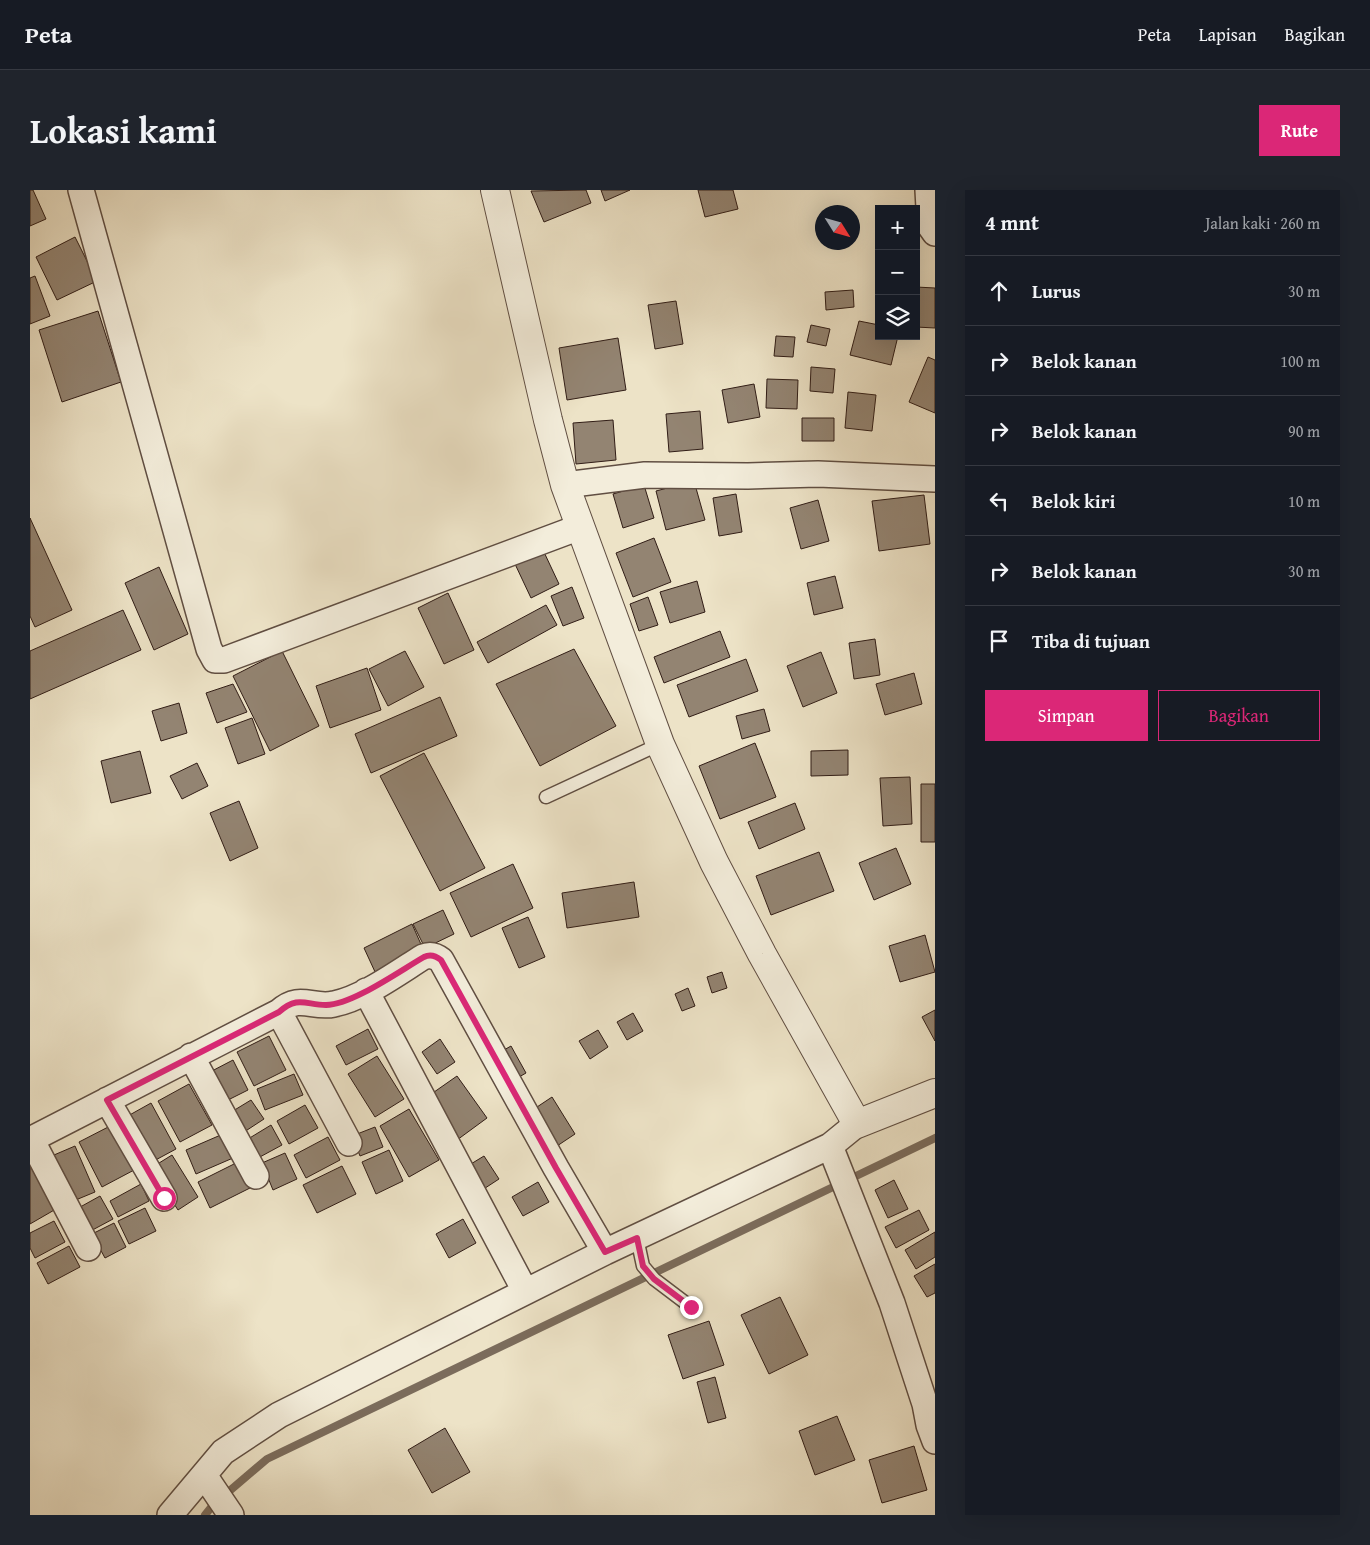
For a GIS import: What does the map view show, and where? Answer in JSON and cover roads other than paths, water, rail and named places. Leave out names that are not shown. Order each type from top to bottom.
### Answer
[{"type":"street","points":[[80,190],[209,649],[215,660],[224,660],[580,527]]},
{"type":"street","points":[[495,190],[548,420],[565,485],[660,744],[714,862],[762,954],[857,1124]]},
{"type":"street","points":[[928,190],[930,226],[935,233]]},
{"type":"street","points":[[565,485],[645,475],[748,476],[818,474],[935,479]]},
{"type":"street","points":[[88,1248],[31,1139],[279,1012],[286,1005],[298,1002],[326,1006],[335,1004],[366,991],[428,955],[441,960],[551,1159],[605,1252]]},
{"type":"street","points":[[366,991],[525,1291]]},
{"type":"street","points":[[279,1012],[349,1143]]},
{"type":"street","points":[[191,1056],[256,1176]]},
{"type":"street","points":[[170,1515],[219,1497],[223,1452],[279,1414],[605,1252],[832,1150],[857,1124],[935,1093]]},
{"type":"street","points":[[107,1100],[164,1198]]},
{"type":"street","points":[[832,1150],[892,1303],[926,1404],[929,1425],[935,1441]]},
{"type":"lane","points":[[546,797],[660,744]]},
{"type":"lane","points":[[637,1238],[643,1266],[654,1279],[691,1307]]},
{"type":"waterway","points":[[205,1515],[213,1505],[267,1459],[935,1138]]}]
